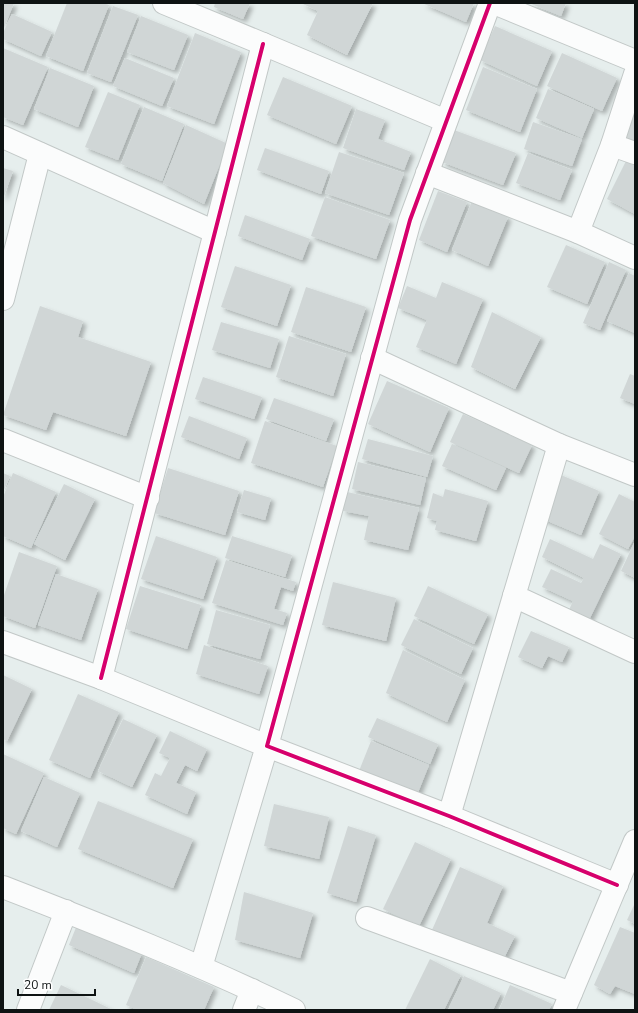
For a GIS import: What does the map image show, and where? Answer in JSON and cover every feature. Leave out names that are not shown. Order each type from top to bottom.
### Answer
[{"type":"street","points":[[164,3],[446,121]]},
{"type":"street","points":[[201,967],[267,746],[410,220],[490,3]]},
{"type":"street","points":[[494,3],[635,61]]},
{"type":"street","points":[[102,678],[263,44]]},
{"type":"street","points":[[578,232],[612,145],[635,74]]},
{"type":"street","points":[[3,137],[215,232]]},
{"type":"street","points":[[612,145],[635,153]]},
{"type":"street","points":[[3,299],[40,154]]},
{"type":"street","points":[[427,173],[578,232],[635,258]]},
{"type":"street","points":[[372,358],[559,445],[635,474]]},
{"type":"street","points":[[3,440],[148,498]]},
{"type":"street","points":[[449,816],[559,445]]},
{"type":"street","points":[[514,596],[635,652]]},
{"type":"street","points":[[3,642],[102,678],[267,746],[449,816],[617,885]]},
{"type":"street","points":[[367,918],[567,1002],[635,841]]},
{"type":"street","points":[[3,887],[66,911],[201,967],[294,1010]]},
{"type":"street","points":[[28,1010],[66,911]]},
{"type":"street","points":[[244,1010],[252,990]]},
{"type":"building","points":[[3,3],[14,3],[3,30]]},
{"type":"building","points":[[67,3],[103,3],[109,5],[83,71],[46,56]]},
{"type":"building","points":[[215,3],[250,3],[243,19],[214,7]]},
{"type":"building","points":[[301,3],[373,3],[347,55],[307,35],[318,11]]},
{"type":"building","points":[[422,3],[474,3],[466,22]]},
{"type":"building","points":[[529,3],[566,3],[561,16]]},
{"type":"building","points":[[113,6],[138,15],[111,82],[87,73]]},
{"type":"building","points":[[12,14],[52,32],[41,56],[3,39],[3,33]]},
{"type":"building","points":[[141,16],[188,35],[174,70],[127,52]]},
{"type":"building","points":[[495,26],[552,51],[537,86],[480,60]]},
{"type":"building","points":[[195,33],[241,52],[214,124],[167,106]]},
{"type":"building","points":[[3,48],[48,67],[23,125],[3,117]]},
{"type":"building","points":[[562,53],[617,78],[602,111],[547,86]]},
{"type":"building","points":[[125,58],[174,78],[162,106],[113,86]]},
{"type":"building","points":[[483,67],[537,89],[520,132],[466,110]]},
{"type":"building","points":[[50,68],[94,86],[78,127],[34,109]]},
{"type":"building","points":[[283,77],[352,106],[336,144],[267,115]]},
{"type":"building","points":[[548,89],[594,109],[582,138],[536,118]]},
{"type":"building","points":[[108,92],[140,105],[118,160],[85,147]]},
{"type":"building","points":[[144,107],[184,124],[162,181],[121,164]]},
{"type":"building","points":[[356,109],[385,120],[378,139],[411,152],[404,170],[343,148]]},
{"type":"building","points":[[632,112],[635,114],[635,148],[619,142]]},
{"type":"building","points":[[533,122],[582,139],[572,166],[524,149]]},
{"type":"building","points":[[186,125],[228,144],[204,204],[163,183]]},
{"type":"building","points":[[454,130],[516,153],[503,185],[442,162]]},
{"type":"building","points":[[265,148],[329,171],[321,194],[257,170]]},
{"type":"building","points":[[339,152],[404,173],[389,215],[325,193]]},
{"type":"building","points":[[528,153],[572,170],[560,200],[516,183]]},
{"type":"building","points":[[629,155],[635,158],[635,214],[607,199]]},
{"type":"building","points":[[3,168],[13,171],[3,199]]},
{"type":"building","points":[[438,191],[467,202],[447,252],[419,240]]},
{"type":"building","points":[[325,197],[390,220],[376,259],[311,236]]},
{"type":"building","points":[[472,201],[508,217],[488,266],[452,250]]},
{"type":"building","points":[[245,215],[310,239],[302,260],[238,236]]},
{"type":"building","points":[[566,245],[605,262],[587,304],[547,287]]},
{"type":"building","points":[[609,262],[626,270],[600,330],[583,323]]},
{"type":"building","points":[[235,266],[291,285],[277,326],[221,307]]},
{"type":"building","points":[[629,273],[635,276],[635,333],[607,321]]},
{"type":"building","points":[[442,282],[483,299],[456,364],[416,347],[427,320],[398,308],[407,286],[436,298]]},
{"type":"building","points":[[306,287],[366,307],[351,352],[291,332]]},
{"type":"building","points":[[40,306],[83,321],[78,337],[151,362],[126,436],[53,412],[46,430],[3,415]]},
{"type":"building","points":[[492,312],[541,337],[515,389],[471,367]]},
{"type":"building","points":[[221,322],[279,339],[270,368],[212,350]]},
{"type":"building","points":[[289,336],[346,354],[333,396],[276,377]]},
{"type":"building","points":[[630,374],[635,376],[635,404],[620,398]]},
{"type":"building","points":[[203,377],[262,397],[254,419],[195,399]]},
{"type":"building","points":[[387,381],[449,408],[430,452],[368,424]]},
{"type":"building","points":[[274,398],[334,419],[326,441],[266,419]]},
{"type":"building","points":[[463,414],[532,445],[519,473],[450,442]]},
{"type":"building","points":[[189,416],[247,438],[239,459],[181,437]]},
{"type":"building","points":[[265,421],[337,446],[323,487],[251,463]]},
{"type":"building","points":[[368,439],[433,456],[427,477],[362,459]]},
{"type":"building","points":[[452,444],[506,468],[496,490],[442,466]]},
{"type":"building","points":[[358,462],[426,478],[420,505],[352,489]]},
{"type":"building","points":[[168,468],[239,491],[225,535],[154,513]]},
{"type":"building","points":[[3,473],[10,476],[3,492]]},
{"type":"building","points":[[13,473],[56,492],[31,548],[3,536],[3,497]]},
{"type":"building","points":[[556,473],[599,491],[581,535],[538,517]]},
{"type":"building","points":[[64,484],[95,499],[65,560],[34,544]]},
{"type":"building","points":[[445,489],[488,501],[476,541],[435,530],[437,521],[427,518],[433,493],[443,497]]},
{"type":"building","points":[[244,490],[271,498],[265,520],[237,512]]},
{"type":"building","points":[[347,492],[419,508],[408,550],[364,540],[369,516],[343,511]]},
{"type":"building","points":[[619,494],[635,502],[635,536],[628,549],[599,534]]},
{"type":"building","points":[[156,536],[217,557],[203,599],[141,579]]},
{"type":"building","points":[[232,536],[292,555],[285,577],[225,558]]},
{"type":"building","points":[[550,539],[593,559],[600,544],[621,554],[589,620],[569,610],[573,601],[542,587],[551,569],[581,583],[584,578],[542,557]]},
{"type":"building","points":[[635,541],[635,578],[621,571]]},
{"type":"building","points":[[19,552],[57,566],[35,628],[3,616],[3,598]]},
{"type":"building","points":[[226,560],[296,582],[293,591],[281,587],[274,609],[287,613],[283,625],[212,603]]},
{"type":"building","points":[[56,574],[98,589],[81,640],[38,625]]},
{"type":"building","points":[[333,582],[396,598],[386,641],[322,625]]},
{"type":"building","points":[[140,586],[201,605],[187,649],[126,629]]},
{"type":"building","points":[[428,586],[488,614],[474,644],[414,616]]},
{"type":"building","points":[[216,610],[270,625],[260,659],[207,644]]},
{"type":"building","points":[[414,619],[473,648],[461,674],[401,645]]},
{"type":"building","points":[[531,631],[569,647],[562,662],[548,656],[542,668],[518,657]]},
{"type":"building","points":[[204,645],[268,666],[259,694],[196,674]]},
{"type":"building","points":[[403,650],[465,680],[447,722],[386,693]]},
{"type":"building","points":[[3,675],[32,689],[7,741],[3,739]]},
{"type":"building","points":[[78,694],[119,712],[90,778],[49,760]]},
{"type":"building","points":[[377,718],[438,744],[430,764],[368,737]]},
{"type":"building","points":[[123,719],[157,735],[132,787],[98,771]]},
{"type":"building","points":[[170,731],[207,749],[197,771],[185,765],[176,783],[196,792],[187,814],[145,795],[155,773],[161,776],[170,758],[159,753]]},
{"type":"building","points":[[371,741],[429,765],[417,795],[359,771]]},
{"type":"building","points":[[3,754],[44,773],[16,834],[3,828]]},
{"type":"building","points":[[44,777],[80,793],[57,847],[21,831]]},
{"type":"building","points":[[98,801],[193,839],[173,888],[78,849]]},
{"type":"building","points":[[274,804],[329,817],[319,859],[264,846]]},
{"type":"building","points":[[348,826],[376,835],[356,902],[327,893]]},
{"type":"building","points":[[415,842],[451,859],[419,926],[383,909]]},
{"type":"building","points":[[460,867],[503,886],[487,923],[515,936],[502,962],[432,930]]},
{"type":"building","points":[[244,892],[313,913],[300,958],[235,940]]},
{"type":"building","points":[[635,903],[635,924],[627,920]]},
{"type":"building","points":[[77,925],[142,953],[134,973],[69,945]]},
{"type":"building","points":[[620,927],[635,933],[635,994],[615,986],[610,994],[594,985]]},
{"type":"building","points":[[146,957],[214,987],[204,1010],[138,1010],[126,1005]]},
{"type":"building","points":[[430,959],[461,975],[444,1010],[405,1010]]},
{"type":"building","points":[[464,976],[501,993],[493,1010],[448,1010]]},
{"type":"building","points":[[61,985],[113,1010],[49,1010]]},
{"type":"building","points":[[510,985],[552,1004],[549,1010],[499,1010]]},
{"type":"cycle path","points":[[490,3],[410,220],[267,746],[449,816],[617,885]]},
{"type":"cycle path","points":[[101,678],[263,44]]}]
